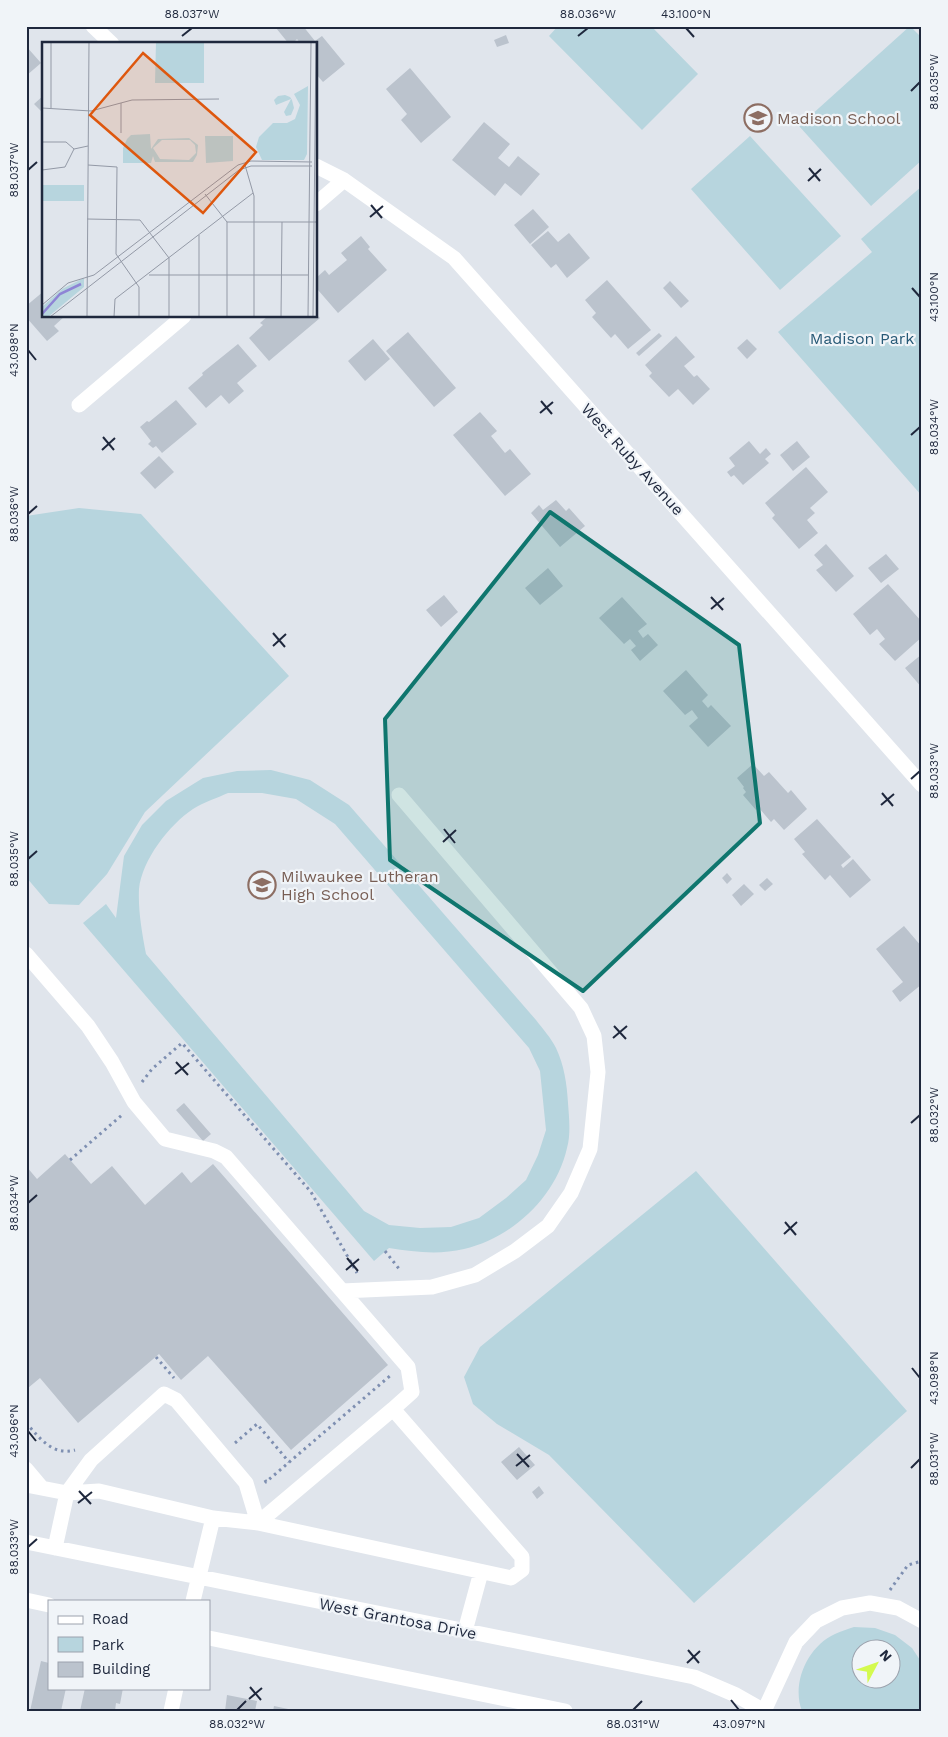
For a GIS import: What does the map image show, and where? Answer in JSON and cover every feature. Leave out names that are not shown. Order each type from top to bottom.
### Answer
[{"type":"street","points":[[93,26],[110,42]]},
{"type":"street","name":"West Ruby Avenue","points":[[318,167],[344,180],[454,258],[922,785]]},
{"type":"street","points":[[318,202],[344,180]]},
{"type":"street","points":[[79,405],[182,318]]},
{"type":"street","points":[[342,1291],[432,1288],[476,1275],[515,1251],[548,1226],[571,1194],[590,1149],[598,1072],[594,1036],[581,1008],[399,795]]},
{"type":"street","points":[[26,954],[88,1026],[112,1062],[134,1102],[165,1140],[214,1151],[226,1157],[408,1368],[412,1392],[258,1524]]},
{"type":"street","points":[[55,1548],[67,1493],[91,1460],[164,1394],[176,1400],[246,1483],[258,1524]]},
{"type":"street","points":[[26,1486],[67,1493],[99,1491],[213,1518],[258,1524],[511,1578],[522,1570],[522,1557],[393,1409]]},
{"type":"street","points":[[26,1469],[42,1488]]},
{"type":"street","points":[[193,1600],[213,1518]]},
{"type":"street","name":"West Grantosa Drive","points":[[26,1542],[694,1677],[736,1695],[764,1711]]},
{"type":"street","points":[[465,1631],[481,1572]]},
{"type":"street","points":[[26,1600],[48,1605]]},
{"type":"street","points":[[764,1711],[796,1642],[816,1621],[842,1608],[870,1603],[898,1608],[922,1621]]},
{"type":"street","points":[[210,1638],[565,1711]]},
{"type":"street","points":[[171,1711],[176,1690]]},
{"type":"path","points":[[173,1051],[182,1043],[311,1192],[367,1291]]},
{"type":"path","points":[[156,1357],[177,1381]]},
{"type":"path","points":[[260,1474],[266,1482],[405,1364]]},
{"type":"path","points":[[163,1380],[171,1374]]},
{"type":"path","points":[[26,1423],[42,1440],[55,1450],[69,1452],[83,1448]]},
{"type":"path","points":[[233,1444],[257,1424],[289,1462]]},
{"type":"path","points":[[881,1605],[908,1564],[922,1560]]},
{"type":"highlighted area","points":[[550,512],[739,645],[760,823],[583,991],[390,860],[385,719]]},
{"type":"green space","points":[[558,26],[651,26],[698,74],[642,130],[549,36]]},
{"type":"green space","points":[[910,26],[922,38],[922,160],[871,206],[799,126]]},
{"type":"green space","points":[[750,136],[841,236],[780,290],[691,189]]},
{"type":"green space","name":"Madison Park","points":[[922,186],[922,496],[778,332],[872,252],[861,239]]},
{"type":"green space","points":[[79,508],[141,514],[289,676],[145,812],[107,874],[79,905],[49,904],[26,877],[26,516]]},
{"type":"green space","points":[[271,770],[310,780],[349,805],[536,1020],[554,1044],[559,1054],[567,1089],[569,1137],[567,1148],[553,1183],[542,1199],[515,1225],[499,1235],[482,1244],[445,1252],[417,1252],[389,1248],[374,1261],[83,923],[106,904],[116,918],[124,856],[142,825],[166,801],[203,778],[237,771]],"holes":[[[228,793],[262,793],[296,799],[335,824],[529,1048],[540,1071],[546,1130],[538,1155],[526,1180],[479,1218],[451,1227],[420,1228],[389,1225],[364,1211],[146,954],[140,914],[139,889],[145,867],[158,844],[175,824],[202,804]]]},
{"type":"green space","points":[[696,1171],[907,1411],[694,1603],[549,1455],[497,1424],[473,1404],[464,1377],[480,1347]]},
{"type":"green space","points":[[854,1627],[875,1628],[895,1635],[912,1648],[922,1663],[922,1711],[802,1711],[799,1689],[800,1677],[804,1666],[817,1647],[837,1633]]},
{"type":"building","points":[[279,26],[303,26],[315,41],[322,36],[345,64],[323,82],[318,76],[318,42],[299,42],[297,39],[294,42],[287,42],[276,28]]},
{"type":"building","points":[[506,35],[509,43],[497,47],[494,40]]},
{"type":"building","points":[[26,46],[41,63],[26,76]]},
{"type":"building","points":[[410,68],[451,117],[421,143],[401,120],[407,114],[386,89]]},
{"type":"building","points":[[42,97],[42,112],[34,104]]},
{"type":"building","points":[[484,122],[510,144],[498,158],[509,167],[518,156],[540,174],[521,196],[505,183],[495,196],[452,160]]},
{"type":"building","points":[[533,209],[549,227],[530,244],[514,225]]},
{"type":"building","points":[[548,231],[558,242],[569,233],[590,258],[567,278],[556,264],[551,268],[531,245]]},
{"type":"building","points":[[361,236],[370,247],[368,249],[387,270],[338,313],[318,290],[318,276],[325,270],[329,275],[347,260],[341,253]]},
{"type":"building","points":[[607,280],[651,330],[628,349],[615,334],[611,338],[592,317],[596,313],[585,300]]},
{"type":"building","points":[[670,281],[689,301],[681,308],[663,288]]},
{"type":"building","points":[[42,293],[42,318],[63,318],[54,326],[59,331],[47,341],[26,317],[26,306]]},
{"type":"building","points":[[318,316],[320,318],[269,361],[249,338],[263,325],[260,323],[266,318],[318,318]]},
{"type":"building","points":[[408,332],[456,388],[434,407],[386,351]]},
{"type":"building","points":[[659,333],[662,336],[639,356],[636,353]]},
{"type":"building","points":[[676,336],[695,357],[684,366],[694,377],[697,375],[710,389],[693,405],[678,389],[669,397],[649,376],[652,373],[645,365]]},
{"type":"building","points":[[373,339],[390,359],[365,381],[348,361]]},
{"type":"building","points":[[747,339],[757,349],[747,359],[737,348]]},
{"type":"building","points":[[238,344],[257,366],[237,383],[244,391],[229,404],[221,395],[206,408],[188,388],[203,375],[202,373]]},
{"type":"building","points":[[176,400],[197,424],[162,453],[156,446],[153,448],[148,444],[151,441],[140,427]]},
{"type":"building","points":[[480,412],[497,431],[491,436],[505,453],[510,449],[531,474],[505,496],[453,435]]},
{"type":"building","points":[[749,441],[760,454],[766,448],[771,454],[765,459],[769,463],[743,485],[734,475],[731,477],[727,472],[735,466],[729,458]]},
{"type":"building","points":[[797,441],[810,457],[793,471],[780,455]]},
{"type":"building","points":[[159,456],[174,472],[155,489],[140,473]]},
{"type":"building","points":[[806,467],[828,492],[810,508],[815,513],[807,520],[818,533],[799,549],[772,518],[775,515],[765,503]]},
{"type":"building","points":[[556,500],[566,511],[569,508],[585,526],[560,547],[531,513],[539,505],[543,510]]},
{"type":"building","points":[[826,544],[854,576],[836,592],[816,570],[823,565],[814,555]]},
{"type":"building","points":[[886,554],[899,569],[881,583],[868,568]]},
{"type":"building","points":[[548,568],[563,586],[540,605],[525,588]]},
{"type":"building","points":[[888,584],[922,622],[922,637],[895,661],[879,644],[885,639],[877,629],[870,635],[853,614]]},
{"type":"building","points":[[444,595],[458,612],[441,627],[426,610]]},
{"type":"building","points":[[622,597],[647,624],[638,631],[643,638],[648,634],[658,645],[640,661],[631,650],[636,646],[630,639],[624,644],[599,618]]},
{"type":"building","points":[[922,654],[922,688],[905,668]]},
{"type":"building","points":[[686,670],[708,695],[702,701],[708,708],[711,705],[731,726],[708,747],[689,726],[698,718],[692,710],[685,715],[663,691]]},
{"type":"building","points":[[753,764],[764,776],[769,772],[788,793],[791,790],[807,809],[784,830],[774,819],[771,822],[759,808],[756,810],[743,795],[746,792],[737,778]]},
{"type":"building","points":[[817,819],[851,857],[841,865],[843,868],[853,859],[871,880],[850,898],[830,875],[825,880],[802,854],[805,852],[794,839]]},
{"type":"building","points":[[727,873],[732,879],[727,884],[722,878]]},
{"type":"building","points":[[767,878],[773,884],[765,891],[759,885]]},
{"type":"building","points":[[744,884],[754,894],[741,906],[732,895]]},
{"type":"building","points":[[904,926],[922,947],[922,984],[900,1002],[892,991],[903,982],[876,949]]},
{"type":"building","points":[[184,1103],[211,1134],[203,1141],[176,1110]]},
{"type":"building","points":[[65,1154],[91,1184],[112,1166],[145,1205],[182,1172],[191,1183],[213,1164],[388,1365],[291,1450],[208,1356],[181,1380],[159,1354],[78,1423],[40,1378],[28,1388],[26,1386],[26,1166],[37,1179]]},
{"type":"building","points":[[519,1447],[535,1465],[517,1480],[501,1462]]},
{"type":"building","points":[[539,1486],[544,1493],[537,1499],[532,1492]]},
{"type":"building","points":[[41,1661],[48,1663],[48,1690],[66,1690],[61,1711],[30,1711]]},
{"type":"building","points":[[85,1690],[123,1690],[120,1704],[116,1703],[115,1711],[80,1711]]},
{"type":"building","points":[[227,1695],[257,1701],[255,1711],[225,1711]]},
{"type":"building","points":[[274,1706],[293,1710],[293,1711],[273,1711]]},
{"type":"place","name":"Madison School","points":[[758,118]]},
{"type":"place","name":"Milwaukee Lutheran High School","points":[[262,885]]}]
